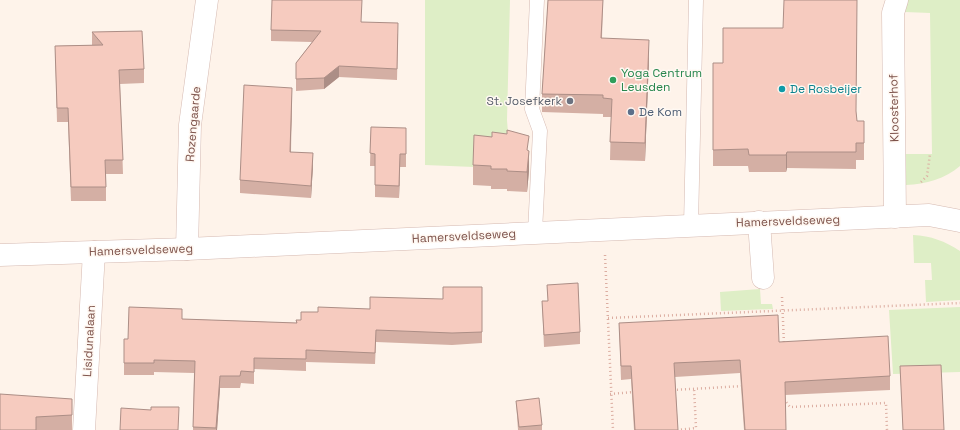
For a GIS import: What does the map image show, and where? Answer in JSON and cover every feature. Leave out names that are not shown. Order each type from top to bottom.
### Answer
[{"type":"street","name":"Rozengaarde","points":[[187,249],[190,125],[207,0]]},
{"type":"street","name":"Kloosterhof","points":[[895,217],[893,13],[897,0]]},
{"type":"street","name":"Hamersveldseweg","points":[[0,255],[187,249],[599,229],[895,217],[929,215],[960,206]]},
{"type":"street","name":"Hamersveldseweg","points":[[929,215],[960,221]]},
{"type":"street","points":[[759,222],[763,278]]},
{"type":"street","name":"Lisidunalaan","points":[[84,430],[94,252]]},
{"type":"lane","points":[[535,232],[540,131],[532,109],[537,0]]},
{"type":"lane","points":[[691,225],[696,0]]},
{"type":"path","points":[[599,229],[604,252],[613,430]]},
{"type":"path","points":[[781,290],[784,348]]},
{"type":"path","points":[[608,318],[960,303]]},
{"type":"path","points":[[671,390],[748,386]]},
{"type":"path","points":[[677,430],[696,428],[694,388]]},
{"type":"path","points":[[610,394],[641,392]]},
{"type":"path","points":[[785,396],[784,401],[790,407],[886,403],[887,430]]},
{"type":"green space","points":[[425,0],[510,0],[508,133],[474,167],[425,165]]},
{"type":"green space","points":[[908,0],[960,0],[960,166],[954,171],[935,180],[906,185],[905,154],[932,154],[930,13],[905,12]]},
{"type":"green space","points":[[913,235],[938,240],[949,244],[960,251],[960,300],[926,302],[925,280],[932,280],[931,263],[914,263]]},
{"type":"green space","points":[[760,289],[761,304],[772,304],[773,309],[721,311],[720,292]]},
{"type":"green space","points":[[960,307],[960,372],[893,374],[889,310]]},
{"type":"building","points":[[272,0],[362,0],[361,22],[398,23],[397,69],[339,66],[324,78],[296,79],[296,63],[321,31],[271,30]]},
{"type":"building","points":[[548,0],[603,0],[601,38],[649,40],[645,143],[610,142],[612,99],[603,98],[603,95],[542,94]]},
{"type":"building","name":"De Rosbeijer","points":[[784,0],[857,0],[856,111],[857,121],[864,121],[864,143],[856,143],[856,152],[787,152],[786,155],[749,155],[748,149],[713,150],[713,63],[723,63],[723,28],[783,28]]},
{"type":"building","points":[[142,31],[144,69],[119,70],[123,160],[105,160],[106,187],[71,187],[68,108],[57,108],[55,46],[103,45],[92,32]]},
{"type":"building","points":[[244,85],[292,88],[290,152],[313,153],[311,186],[240,180]]},
{"type":"building","points":[[371,127],[406,128],[406,154],[400,154],[399,186],[375,185],[375,154],[370,153]]},
{"type":"building","points":[[507,130],[529,136],[527,150],[529,151],[527,172],[507,171],[507,169],[491,169],[491,166],[473,165],[474,135],[492,137],[492,132],[507,134]]},
{"type":"building","points":[[578,283],[580,332],[544,335],[542,301],[548,301],[547,285]]},
{"type":"building","points":[[443,287],[482,287],[482,332],[452,333],[376,330],[375,353],[306,350],[306,359],[254,358],[254,372],[241,371],[240,376],[220,376],[216,428],[193,427],[195,361],[154,360],[154,363],[124,363],[124,339],[128,339],[129,307],[182,309],[182,319],[297,323],[296,320],[301,320],[301,312],[318,312],[318,307],[370,309],[370,297],[443,299]]},
{"type":"building","points":[[778,315],[779,342],[888,336],[890,376],[785,382],[786,430],[745,430],[740,360],[674,363],[678,430],[635,430],[631,366],[621,366],[619,323]]},
{"type":"building","points":[[941,365],[944,430],[903,430],[900,366]]},
{"type":"building","points":[[0,394],[72,399],[72,415],[36,417],[36,430],[0,430]]},
{"type":"building","points":[[539,398],[542,425],[519,427],[516,401]]},
{"type":"building","points":[[151,407],[179,407],[178,430],[120,430],[121,408],[151,410]]},
{"type":"place","name":"Yoga Centrum Leusden","points":[[613,80]]},
{"type":"place","name":"De Rosbeijer","points":[[782,89]]},
{"type":"place","name":"St. Josefkerk","points":[[570,101]]},
{"type":"place","name":"De Kom","points":[[631,112]]}]
